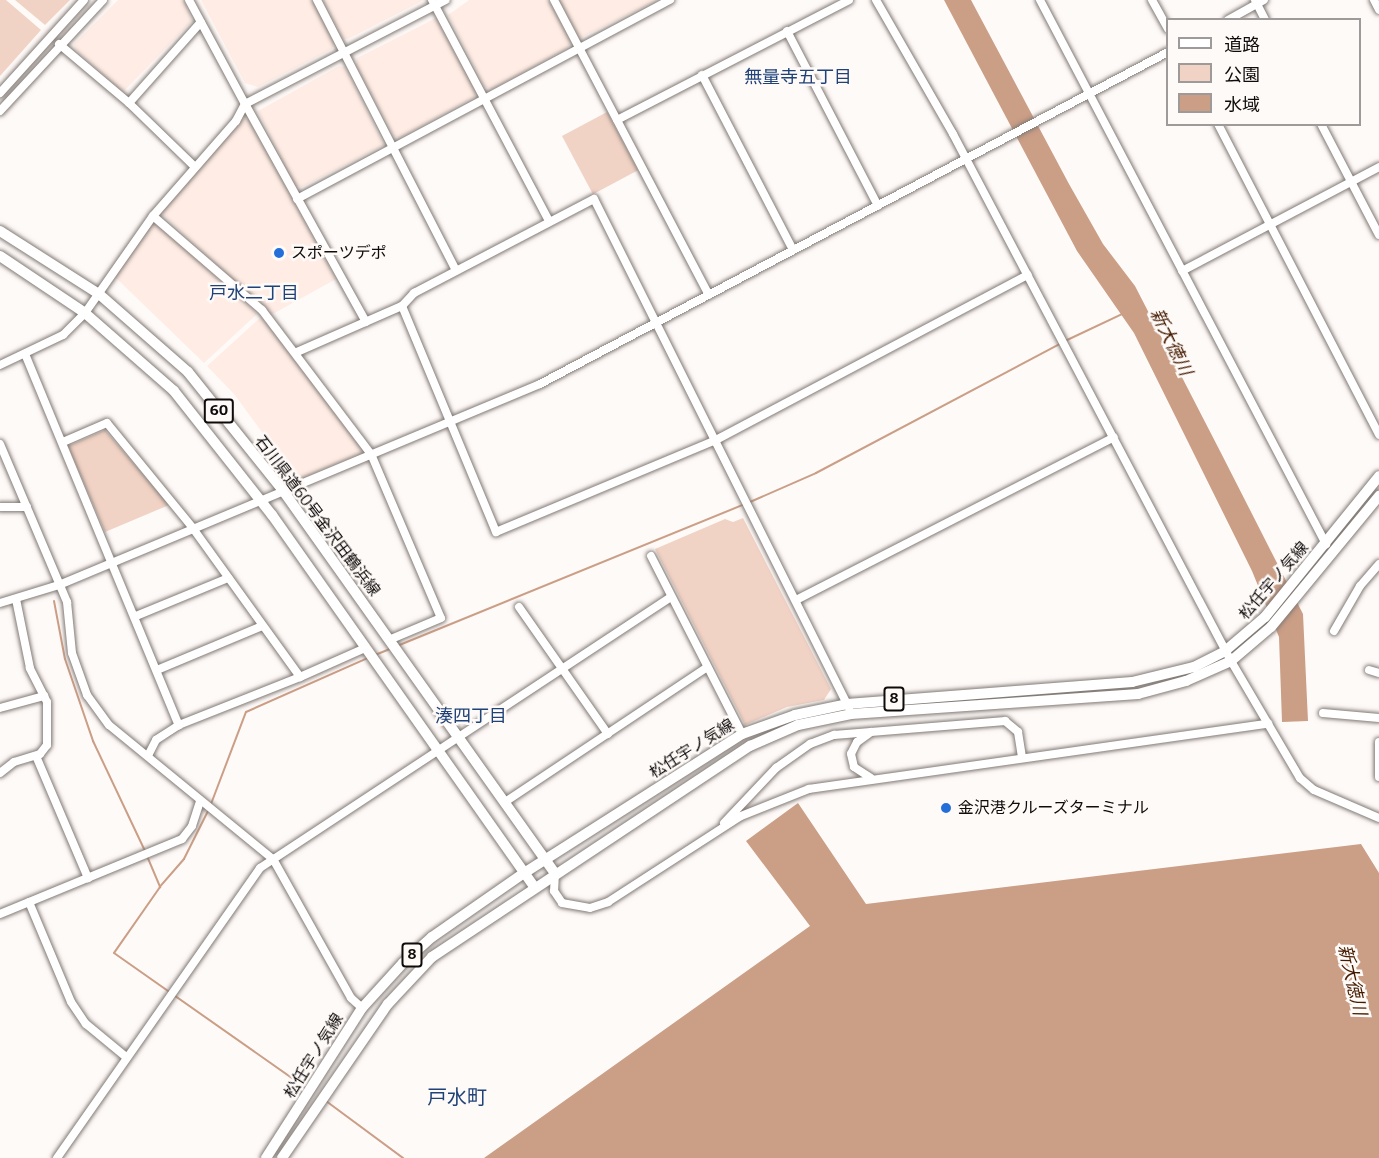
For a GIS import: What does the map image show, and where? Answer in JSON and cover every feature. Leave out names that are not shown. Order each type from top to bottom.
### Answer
[{"type":"main road","name":"石川県道60号金沢田鶴浜線","points":[[0,231],[99,294],[188,372],[284,492],[555,873]]},
{"type":"main road","name":"60","points":[[0,256],[85,313],[174,391],[262,501],[534,886]]},
{"type":"main road","name":"松任宇ノ気線","points":[[1228,656],[1298,580],[1379,476]]},
{"type":"main road","name":"松任宇ノ気線","points":[[266,1158],[362,1008],[432,937],[545,859],[742,734],[795,715],[849,709],[1138,694],[1186,681],[1271,627],[1305,589],[1379,496]]},
{"type":"main road","name":"松任宇ノ気線","points":[[282,1158],[316,1106],[403,985],[450,944],[534,886],[750,746],[798,725],[849,709]]},
{"type":"street","points":[[0,93],[84,0]]},
{"type":"street","points":[[0,111],[59,44],[103,0]]},
{"type":"street","points":[[189,0],[366,322]]},
{"type":"street","points":[[317,0],[456,270]]},
{"type":"street","points":[[0,365],[63,335],[85,313],[153,216],[194,166],[236,121],[245,104],[345,54],[433,3],[446,0]]},
{"type":"street","points":[[554,0],[709,295]]},
{"type":"street","points":[[297,199],[670,0]]},
{"type":"street","points":[[617,120],[849,0]]},
{"type":"street","points":[[876,0],[967,160],[1074,359],[1228,656],[1300,778],[1314,790],[1379,818]]},
{"type":"street","points":[[1040,0],[1326,544]]},
{"type":"street","points":[[1152,0],[1166,27]]},
{"type":"street","points":[[1374,0],[1379,10]]},
{"type":"street","points":[[1231,18],[1259,1],[1265,18]]},
{"type":"street","points":[[433,3],[549,221]]},
{"type":"street","points":[[129,103],[201,22]]},
{"type":"street","points":[[787,31],[879,206]]},
{"type":"street","points":[[59,44],[129,103],[194,166]]},
{"type":"street","points":[[0,603],[59,585],[192,527],[284,492],[540,384],[967,160],[1166,53]]},
{"type":"street","points":[[702,75],[793,250]]},
{"type":"street","points":[[1219,126],[1379,435]]},
{"type":"street","points":[[1322,126],[1379,235]]},
{"type":"street","points":[[1182,271],[1379,167]]},
{"type":"street","points":[[297,352],[402,306],[414,293],[594,199],[654,312],[655,322],[849,709]]},
{"type":"street","points":[[153,216],[262,310],[297,352],[371,454],[441,618],[389,640]]},
{"type":"street","points":[[402,306],[451,420],[452,435],[496,532],[714,441],[1028,274]]},
{"type":"street","points":[[25,354],[136,616],[179,725]]},
{"type":"street","points":[[63,442],[107,423],[192,527],[300,677]]},
{"type":"street","points":[[796,600],[1114,437]]},
{"type":"street","points":[[0,444],[67,602],[72,653],[87,695],[109,725],[273,859],[351,998],[362,1008]]},
{"type":"street","points":[[0,507],[27,507]]},
{"type":"street","points":[[651,556],[706,668],[742,734]]},
{"type":"street","points":[[1334,630],[1360,586],[1379,564]]},
{"type":"street","points":[[136,616],[228,578]]},
{"type":"street","points":[[57,1158],[260,868],[671,597]]},
{"type":"street","points":[[0,773],[14,762],[36,756],[47,745],[44,696],[30,668],[16,599]]},
{"type":"street","points":[[519,607],[608,734]]},
{"type":"street","points":[[157,670],[262,626]]},
{"type":"street","points":[[148,756],[156,740],[179,725],[300,677],[365,648]]},
{"type":"street","points":[[505,802],[706,668]]},
{"type":"street","points":[[1369,670],[1379,674]]},
{"type":"street","points":[[0,708],[44,696]]},
{"type":"street","points":[[1323,713],[1379,718]]},
{"type":"street","points":[[716,832],[792,756],[834,735],[873,730],[1005,721],[1018,732],[1022,758]]},
{"type":"street","points":[[555,873],[554,891],[562,903],[590,908],[608,902],[716,832],[780,798],[828,785],[998,764],[1022,758],[1268,724]]},
{"type":"street","points":[[873,730],[857,742],[851,754],[862,776],[875,779]]},
{"type":"street","points":[[1378,747],[1379,777]]},
{"type":"street","points":[[36,756],[88,878]]},
{"type":"street","points":[[1,912],[182,839],[192,826],[201,801]]},
{"type":"street","points":[[534,886],[554,891]]},
{"type":"street","points":[[29,902],[70,1002],[86,1024],[126,1057]]},
{"type":"shaded area","points":[[118,0],[184,0],[192,21],[123,92],[76,50],[74,44]]},
{"type":"shaded area","points":[[201,0],[312,0],[334,43],[332,49],[258,87],[245,83]]},
{"type":"shaded area","points":[[323,0],[424,0],[348,39],[343,38]]},
{"type":"shaded area","points":[[469,0],[548,0],[571,42],[567,48],[492,89],[485,87],[448,15]]},
{"type":"shaded area","points":[[559,0],[658,0],[580,38]]},
{"type":"shaded area","points":[[436,18],[476,92],[474,97],[399,138],[394,136],[356,65],[357,58]]},
{"type":"shaded area","points":[[339,66],[345,67],[384,145],[302,187],[295,186],[258,111]]},
{"type":"shaded area","points":[[243,119],[248,119],[336,279],[271,315],[163,215],[162,210]]},
{"type":"shaded area","points":[[150,223],[158,225],[257,314],[204,363],[115,277]]},
{"type":"shaded area","points":[[261,317],[363,447],[360,454],[300,479],[295,477],[234,394],[207,366]]},
{"type":"green space","points":[[0,0],[6,0],[41,30],[0,76]]},
{"type":"green space","points":[[15,0],[70,0],[45,25]]},
{"type":"green space","points":[[607,112],[638,170],[593,194],[562,136]]},
{"type":"green space","points":[[105,430],[169,505],[105,532],[68,446]]},
{"type":"green space","points":[[743,518],[831,689],[824,700],[787,707],[745,725],[655,549],[725,519],[733,522]]},
{"type":"water","points":[[944,0],[971,0],[1103,244],[1135,286],[1303,614],[1308,721],[1282,722],[1279,637],[1252,571],[1134,333],[1077,251]]},
{"type":"water","name":"新大徳川","points":[[798,803],[866,904],[1361,844],[1379,873],[1379,1158],[484,1158],[810,926],[746,841]]},
{"type":"waterway","points":[[1065,341],[1122,314]]},
{"type":"waterway","points":[[750,502],[816,473],[1060,344]]},
{"type":"waterway","points":[[397,646],[745,504]]},
{"type":"waterway","points":[[54,601],[65,659],[93,741],[145,851]]},
{"type":"waterway","points":[[375,655],[392,648]]},
{"type":"waterway","points":[[211,804],[246,712],[370,657]]},
{"type":"waterway","points":[[209,809],[184,859],[160,887],[114,953],[306,1088]]},
{"type":"waterway","points":[[147,856],[160,887]]},
{"type":"waterway","points":[[326,1101],[403,1158]]},
{"type":"place","name":"スポーツデポ","points":[[279,253]]},
{"type":"place","name":"金沢港クルーズターミナル","points":[[946,808]]},
{"type":"district","name":"無量寺五丁目","points":[[798,77]]},
{"type":"district","name":"戸水二丁目","points":[[254,293]]},
{"type":"district","name":"湊四丁目","points":[[471,716]]},
{"type":"district","name":"戸水町","points":[[457,1097]]}]
